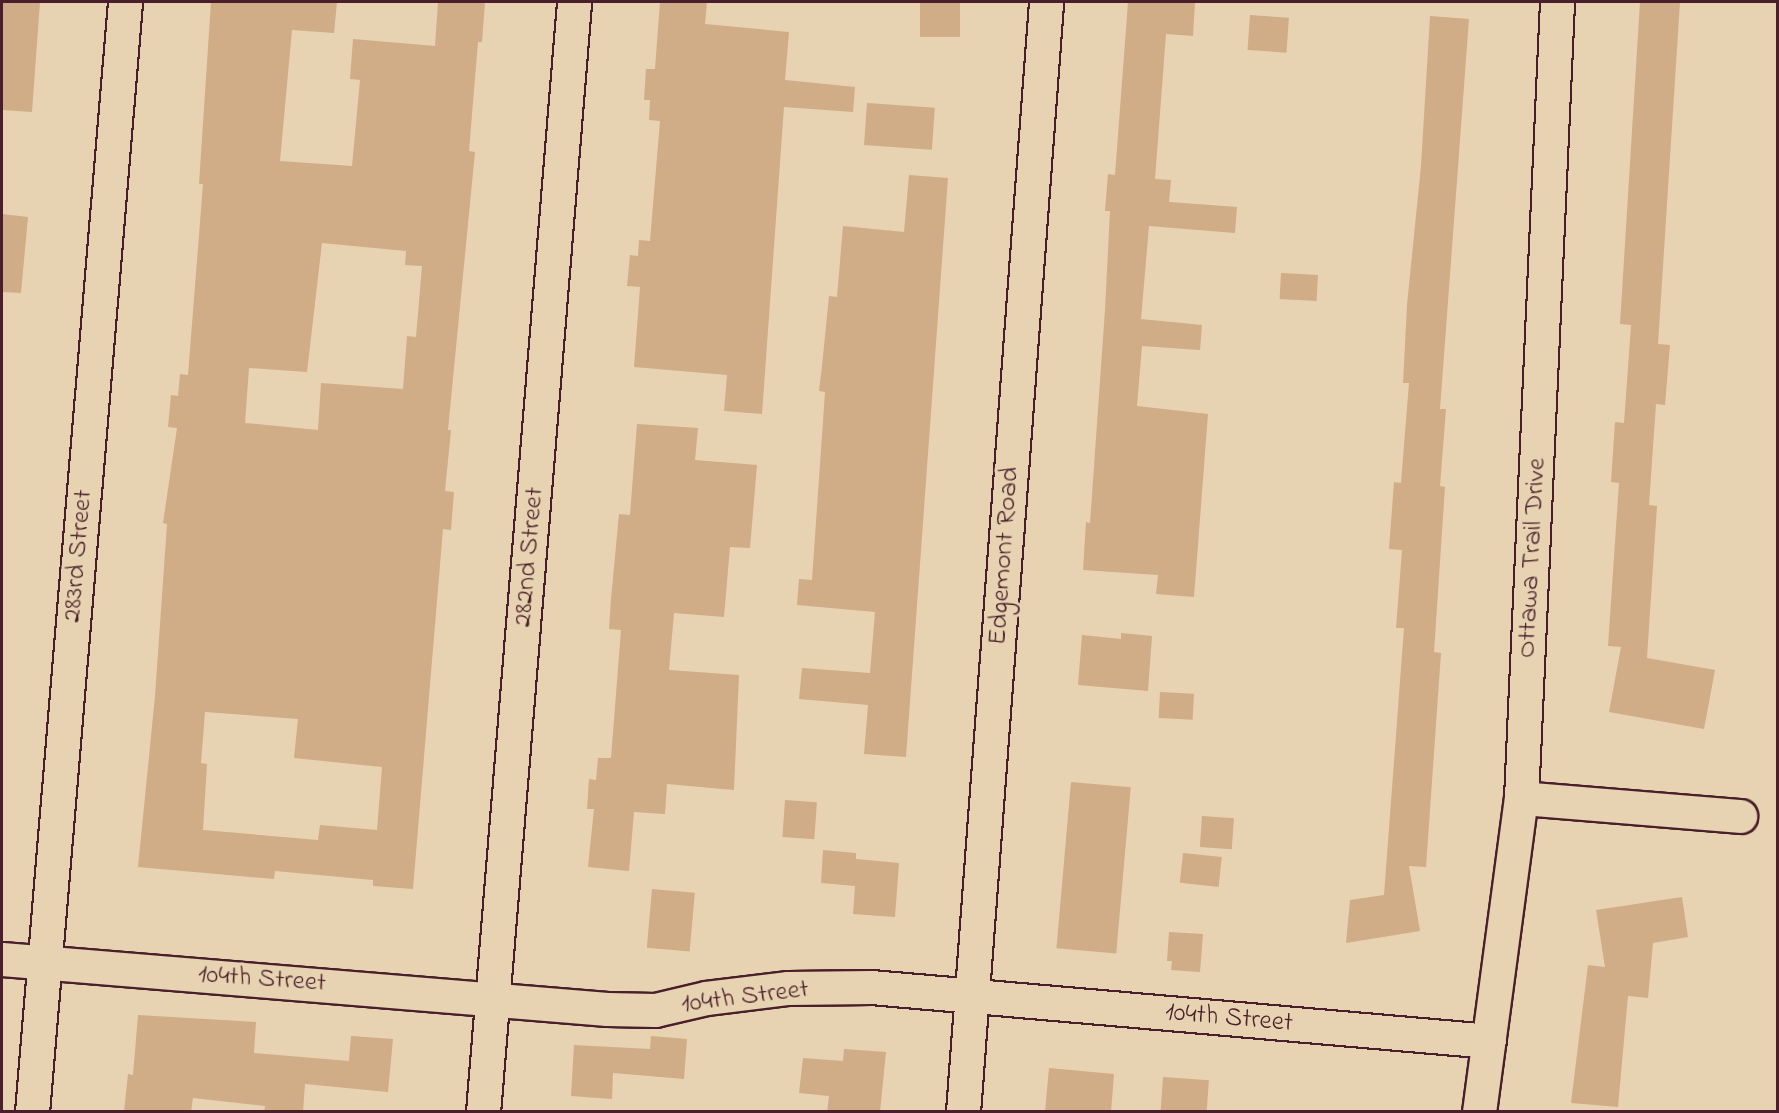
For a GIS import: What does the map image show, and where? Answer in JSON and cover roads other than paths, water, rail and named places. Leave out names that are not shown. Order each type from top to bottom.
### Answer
[{"type":"street","name":"283rd Street","points":[[32,1112],[125,2]]},
{"type":"street","name":"282nd Street","points":[[483,1112],[574,2]]},
{"type":"street","name":"Edgemont Road","points":[[963,1112],[1046,2]]},
{"type":"street","name":"Ottawa Trail Drive","points":[[1479,1112],[1521,798],[1557,2]]},
{"type":"street","points":[[1521,798],[1740,816]]},
{"type":"street","name":"104th Street","points":[[2,959],[655,1010],[706,998],[788,988],[872,987],[1489,1041]]}]
